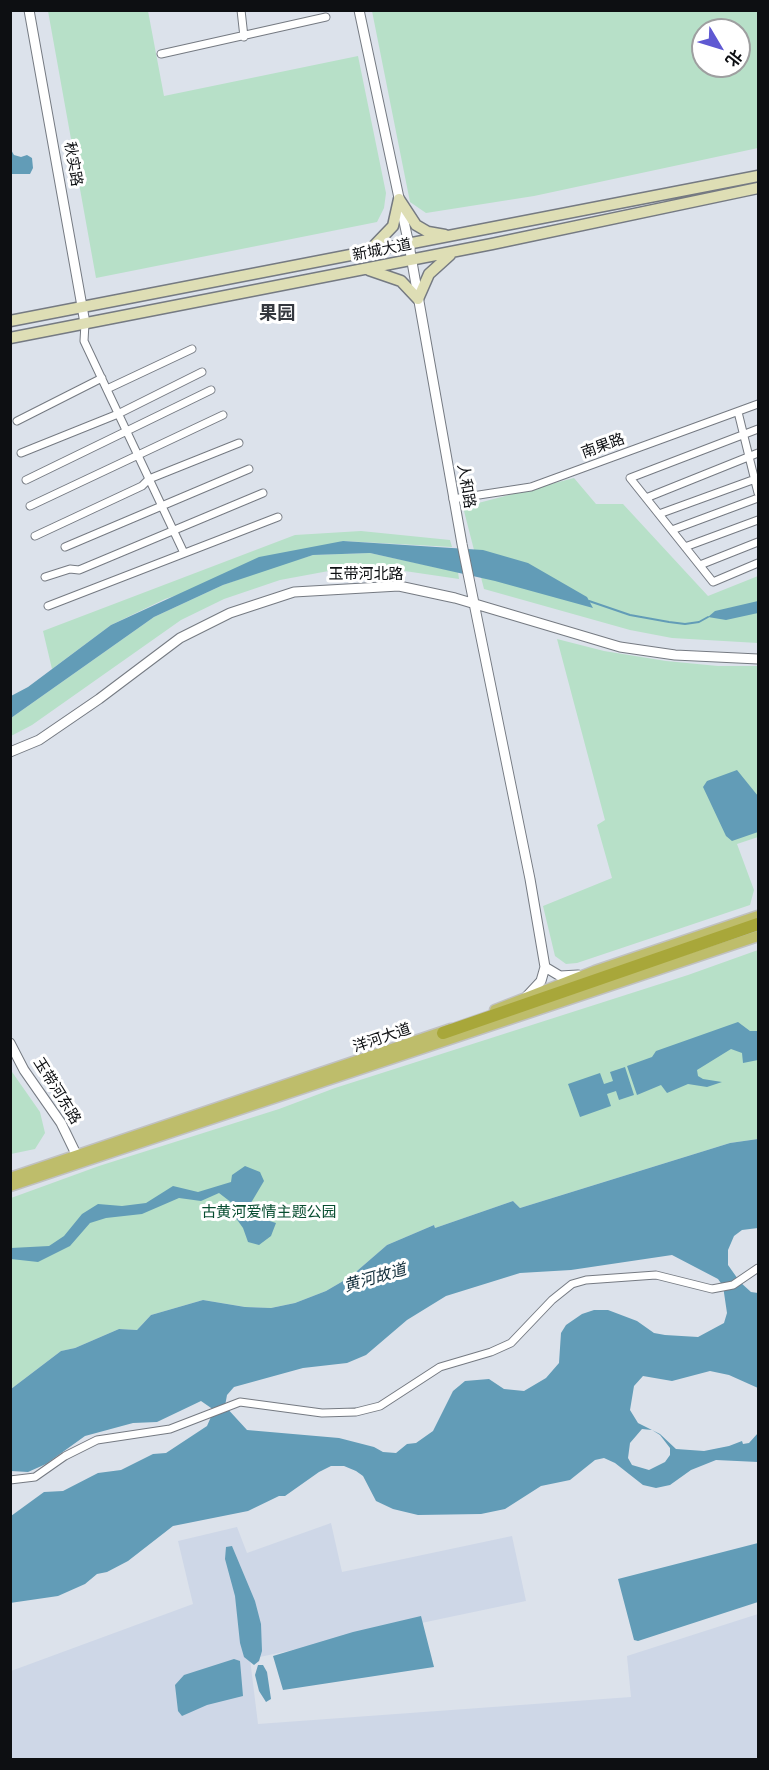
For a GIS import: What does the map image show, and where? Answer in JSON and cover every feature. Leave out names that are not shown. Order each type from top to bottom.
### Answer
[{"type":"highway","points":[[443,1033],[525,1001],[759,924]]},
{"type":"main road","name":"新城大道","points":[[10,321],[759,176]]},
{"type":"main road","name":"新城大道","points":[[10,338],[472,248],[759,188]]},
{"type":"main road","points":[[399,199],[410,219],[422,229],[439,235],[458,235]]},
{"type":"main road","points":[[367,253],[386,236],[393,226],[399,199]]},
{"type":"main road","points":[[469,233],[472,248]]},
{"type":"main road","points":[[355,255],[361,270],[401,281],[418,299],[429,274],[455,251]]},
{"type":"main road","points":[[525,1001],[590,973],[759,916]]},
{"type":"main road","name":"洋河大道","points":[[10,1186],[759,936]]},
{"type":"main road","name":"洋河大道","points":[[10,1178],[443,1033]]},
{"type":"street","name":"秋实路","points":[[29,10],[84,323]]},
{"type":"street","points":[[241,10],[244,36]]},
{"type":"street","name":"人和路","points":[[359,10],[409,245],[453,499],[530,879],[545,967]]},
{"type":"street","points":[[161,54],[326,17]]},
{"type":"street","points":[[84,323],[84,341],[184,553]]},
{"type":"street","points":[[107,390],[192,349]]},
{"type":"street","points":[[21,453],[118,414],[202,372]]},
{"type":"street","points":[[17,421],[102,378]]},
{"type":"street","points":[[26,480],[211,390]]},
{"type":"street","name":"南果路","points":[[453,499],[531,487],[759,404]]},
{"type":"street","points":[[738,412],[759,493]]},
{"type":"street","points":[[30,506],[139,457],[223,415]]},
{"type":"street","points":[[759,429],[630,478],[713,582],[759,563]]},
{"type":"street","points":[[35,536],[142,486],[149,479],[239,443]]},
{"type":"street","points":[[646,498],[759,453]]},
{"type":"street","points":[[65,547],[249,469]]},
{"type":"street","points":[[659,514],[757,479]]},
{"type":"street","points":[[45,577],[70,569],[79,570],[263,493]]},
{"type":"street","points":[[672,530],[759,498]]},
{"type":"street","points":[[48,606],[278,517]]},
{"type":"street","points":[[685,547],[759,520]]},
{"type":"street","points":[[700,565],[759,542]]},
{"type":"street","name":"玉带河北路","points":[[10,752],[39,740],[99,699],[180,638],[230,613],[294,592],[399,586],[474,604],[620,647],[675,655],[759,659]]},
{"type":"street","points":[[525,1001],[541,981],[545,967],[564,976],[590,973]]},
{"type":"street","name":"玉带河东路","points":[[10,1043],[24,1070],[61,1123],[77,1156]]},
{"type":"street","points":[[10,1480],[35,1477],[65,1456],[97,1440],[170,1429],[230,1404],[246,1401],[333,1413],[356,1412],[380,1406],[440,1367],[491,1352],[511,1343],[552,1300],[572,1284],[586,1280],[656,1275],[678,1279],[703,1288],[717,1288],[744,1280],[759,1268]]},
{"type":"shaded area","points":[[331,1523],[342,1572],[512,1536],[526,1601],[250,1659],[258,1724],[631,1697],[627,1656],[758,1614],[758,1759],[11,1760],[11,1671],[193,1604],[178,1541],[237,1527],[247,1553]]},
{"type":"green space","points":[[48,11],[148,11],[164,96],[358,56],[386,193],[384,208],[377,222],[96,278]]},
{"type":"green space","points":[[372,11],[758,11],[758,148],[534,196],[426,213],[410,202]]},
{"type":"green space","points":[[574,478],[596,504],[623,504],[708,596],[758,576],[758,643],[672,638],[630,630],[484,589],[463,507]]},
{"type":"green space","points":[[361,531],[450,540],[452,547],[343,541],[165,599],[111,625],[52,669],[43,631],[295,535]]},
{"type":"green space","points":[[370,553],[458,572],[459,579],[391,569],[334,570],[280,580],[224,599],[181,620],[32,725],[11,736],[11,718],[154,617],[223,585],[279,565],[313,555]]},
{"type":"green space","points":[[557,639],[604,651],[666,661],[718,666],[758,666],[758,837],[737,844],[754,890],[750,905],[577,963],[566,964],[555,956],[543,906],[612,878],[597,825],[605,820]]},
{"type":"green space","name":"古黄河爱情主题公园","points":[[758,950],[758,1139],[730,1143],[520,1208],[513,1201],[435,1228],[434,1225],[387,1245],[350,1277],[326,1291],[295,1303],[271,1308],[245,1307],[203,1300],[151,1315],[137,1330],[119,1329],[75,1348],[61,1351],[11,1389],[11,1198],[99,1166],[688,975]]},
{"type":"green space","points":[[10,1069],[40,1112],[45,1133],[35,1149],[11,1154]]},
{"type":"water","points":[[10,148],[14,155],[21,157],[27,155],[32,158],[33,168],[30,174],[11,174]]},
{"type":"water","points":[[343,541],[483,550],[528,563],[587,597],[593,608],[495,581],[370,553],[313,555],[223,585],[154,617],[11,718],[11,696],[28,687],[111,625],[259,557]]},
{"type":"water","points":[[758,601],[758,613],[726,620],[708,617],[715,611]]},
{"type":"water","points":[[737,770],[758,796],[758,832],[732,841],[726,836],[703,787],[707,781]]},
{"type":"water","points":[[738,1022],[750,1031],[758,1031],[758,1060],[743,1063],[742,1053],[731,1049],[697,1070],[698,1076],[703,1079],[722,1082],[707,1087],[688,1084],[667,1093],[661,1085],[637,1095],[627,1066],[652,1057],[656,1051]]},
{"type":"water","points":[[625,1067],[634,1095],[619,1100],[616,1091],[607,1094],[611,1106],[580,1117],[568,1084],[600,1073],[604,1084],[613,1081],[610,1072]]},
{"type":"water","name":"黄河故道","points":[[758,1139],[758,1228],[742,1230],[734,1236],[728,1250],[728,1265],[740,1282],[751,1292],[758,1293],[758,1388],[729,1375],[710,1371],[672,1381],[643,1376],[634,1386],[630,1410],[638,1423],[660,1434],[676,1449],[704,1451],[742,1441],[743,1444],[749,1443],[758,1433],[758,1462],[716,1460],[691,1470],[670,1485],[656,1488],[643,1485],[615,1463],[604,1458],[595,1460],[570,1480],[541,1486],[505,1509],[481,1514],[418,1515],[393,1509],[376,1501],[363,1476],[344,1466],[331,1466],[285,1496],[279,1496],[248,1511],[173,1526],[128,1561],[107,1572],[97,1574],[85,1584],[58,1596],[10,1603],[11,1516],[44,1492],[63,1491],[98,1473],[121,1470],[153,1454],[166,1453],[207,1426],[214,1410],[201,1401],[157,1422],[133,1423],[85,1436],[46,1464],[28,1472],[11,1471],[11,1389],[61,1351],[75,1348],[119,1329],[137,1330],[151,1315],[203,1300],[245,1307],[271,1308],[295,1303],[326,1291],[350,1277],[387,1245],[434,1225],[435,1228],[513,1201],[520,1208],[730,1143]],"holes":[[[672,1255],[718,1279],[723,1286],[727,1313],[724,1323],[698,1337],[665,1335],[654,1333],[637,1321],[608,1310],[594,1310],[582,1314],[566,1325],[561,1333],[559,1363],[546,1378],[524,1391],[504,1389],[489,1379],[465,1381],[453,1391],[433,1431],[416,1443],[407,1444],[396,1453],[383,1452],[374,1447],[339,1438],[247,1430],[225,1406],[227,1395],[234,1387],[303,1368],[347,1363],[366,1355],[407,1320],[446,1296],[520,1273],[571,1270]],[[642,1429],[652,1430],[660,1435],[670,1448],[670,1455],[665,1462],[649,1470],[632,1465],[628,1458],[630,1443]]]},
{"type":"water","points":[[245,1166],[260,1172],[264,1181],[245,1213],[276,1223],[271,1236],[259,1245],[248,1242],[243,1228],[233,1214],[232,1203],[219,1193],[201,1201],[179,1198],[142,1214],[106,1218],[90,1223],[70,1246],[38,1262],[11,1259],[11,1248],[49,1246],[64,1236],[82,1214],[98,1204],[122,1206],[146,1203],[173,1186],[198,1192],[231,1182],[232,1175]]},
{"type":"water","points":[[758,1543],[758,1602],[638,1641],[634,1640],[618,1579]]},
{"type":"water","points":[[232,1546],[255,1601],[261,1624],[262,1651],[259,1661],[254,1665],[244,1657],[240,1643],[235,1596],[225,1559],[226,1547]]},
{"type":"water","points":[[421,1616],[434,1667],[283,1690],[273,1656],[353,1632]]},
{"type":"water","points":[[234,1659],[240,1661],[243,1696],[207,1705],[182,1716],[178,1711],[175,1685],[184,1675]]},
{"type":"water","points":[[258,1665],[263,1665],[267,1672],[271,1699],[266,1702],[259,1691],[255,1675]]},
{"type":"waterway","points":[[589,601],[630,615],[669,622],[685,624],[699,622],[708,617]]},
{"type":"district","name":"果园","points":[[277,314]]}]
